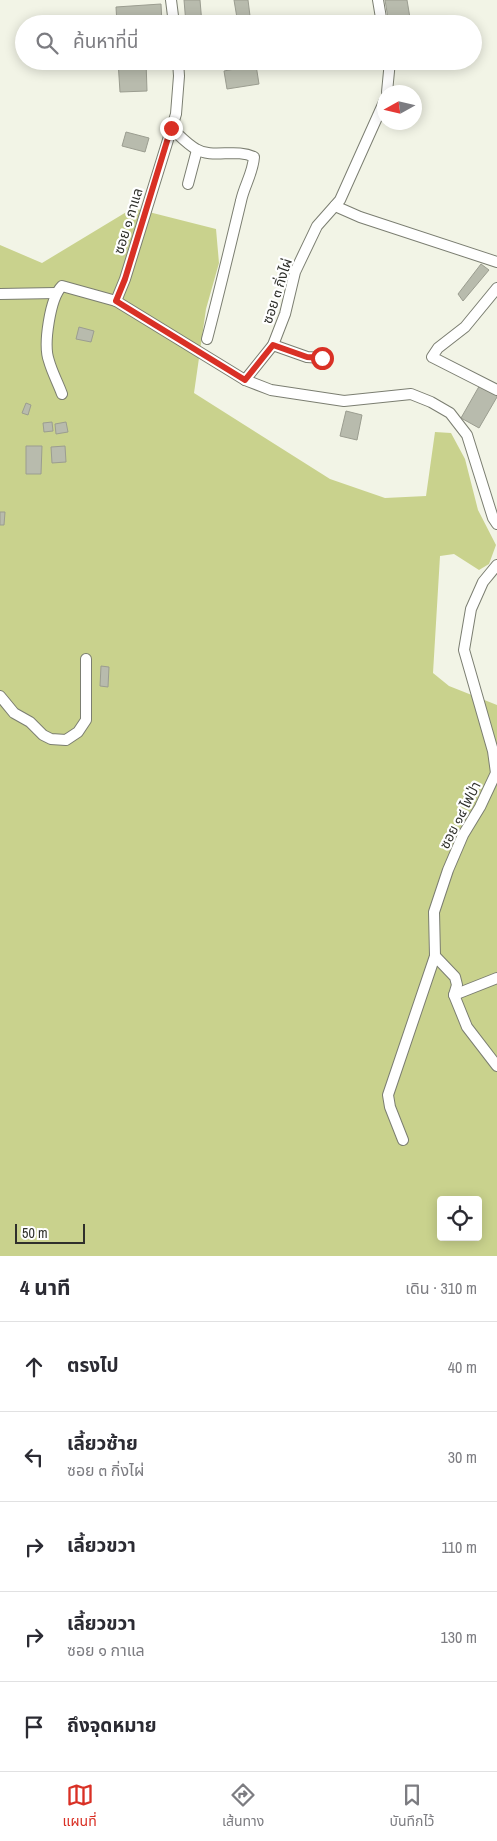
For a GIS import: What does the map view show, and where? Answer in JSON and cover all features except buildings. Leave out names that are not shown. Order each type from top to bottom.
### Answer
[{"type":"street","points":[[172,0],[173,15]]},
{"type":"street","points":[[378,0],[380,15]]},
{"type":"street","name":"ซอย ๑ กาแล","points":[[116,301],[125,279],[176,114],[179,70]]},
{"type":"street","points":[[388,85],[389,70]]},
{"type":"street","name":"ซอย ๓ กิ่งไผ่","points":[[245,380],[273,345],[285,314],[295,272],[317,226],[340,200],[377,118]]},
{"type":"street","points":[[171,128],[196,150],[246,153],[254,157],[253,167],[242,198],[226,269],[207,339]]},
{"type":"street","points":[[188,184],[196,150]]},
{"type":"street","points":[[334,206],[368,220],[497,262]]},
{"type":"street","points":[[62,394],[48,359],[51,307],[56,293],[62,286],[116,301],[245,380],[271,390],[344,401],[410,394],[450,413],[467,436],[493,518],[497,524]]},
{"type":"street","points":[[497,288],[465,326],[438,348],[432,357],[497,390]]},
{"type":"street","points":[[0,294],[56,293]]},
{"type":"street","points":[[273,345],[307,357],[322,358]]},
{"type":"street","name":"ซอย ๑๔ ไฟป่า","points":[[404,1140],[390,1107],[388,1095],[435,956],[434,912],[463,835],[494,785],[496,773],[493,751],[464,650],[471,609],[482,582],[497,565]]},
{"type":"street","points":[[0,696],[14,713],[30,722],[43,735],[51,739],[66,740],[78,732],[86,720],[86,659]]},
{"type":"street","points":[[435,956],[455,977],[457,985],[454,995],[467,1027],[497,1066]]},
{"type":"street","points":[[454,995],[497,978]]},
{"type":"green space","points":[[133,208],[216,229],[219,263],[206,309],[194,393],[330,479],[385,498],[426,496],[435,432],[451,433],[465,459],[478,510],[496,545],[489,564],[479,570],[454,554],[440,556],[433,673],[449,686],[497,705],[497,1256],[0,1256],[0,245],[42,263]]},
{"type":"route","points":[[171,128],[125,279],[116,301],[245,380],[273,345],[307,357],[322,358]]}]
